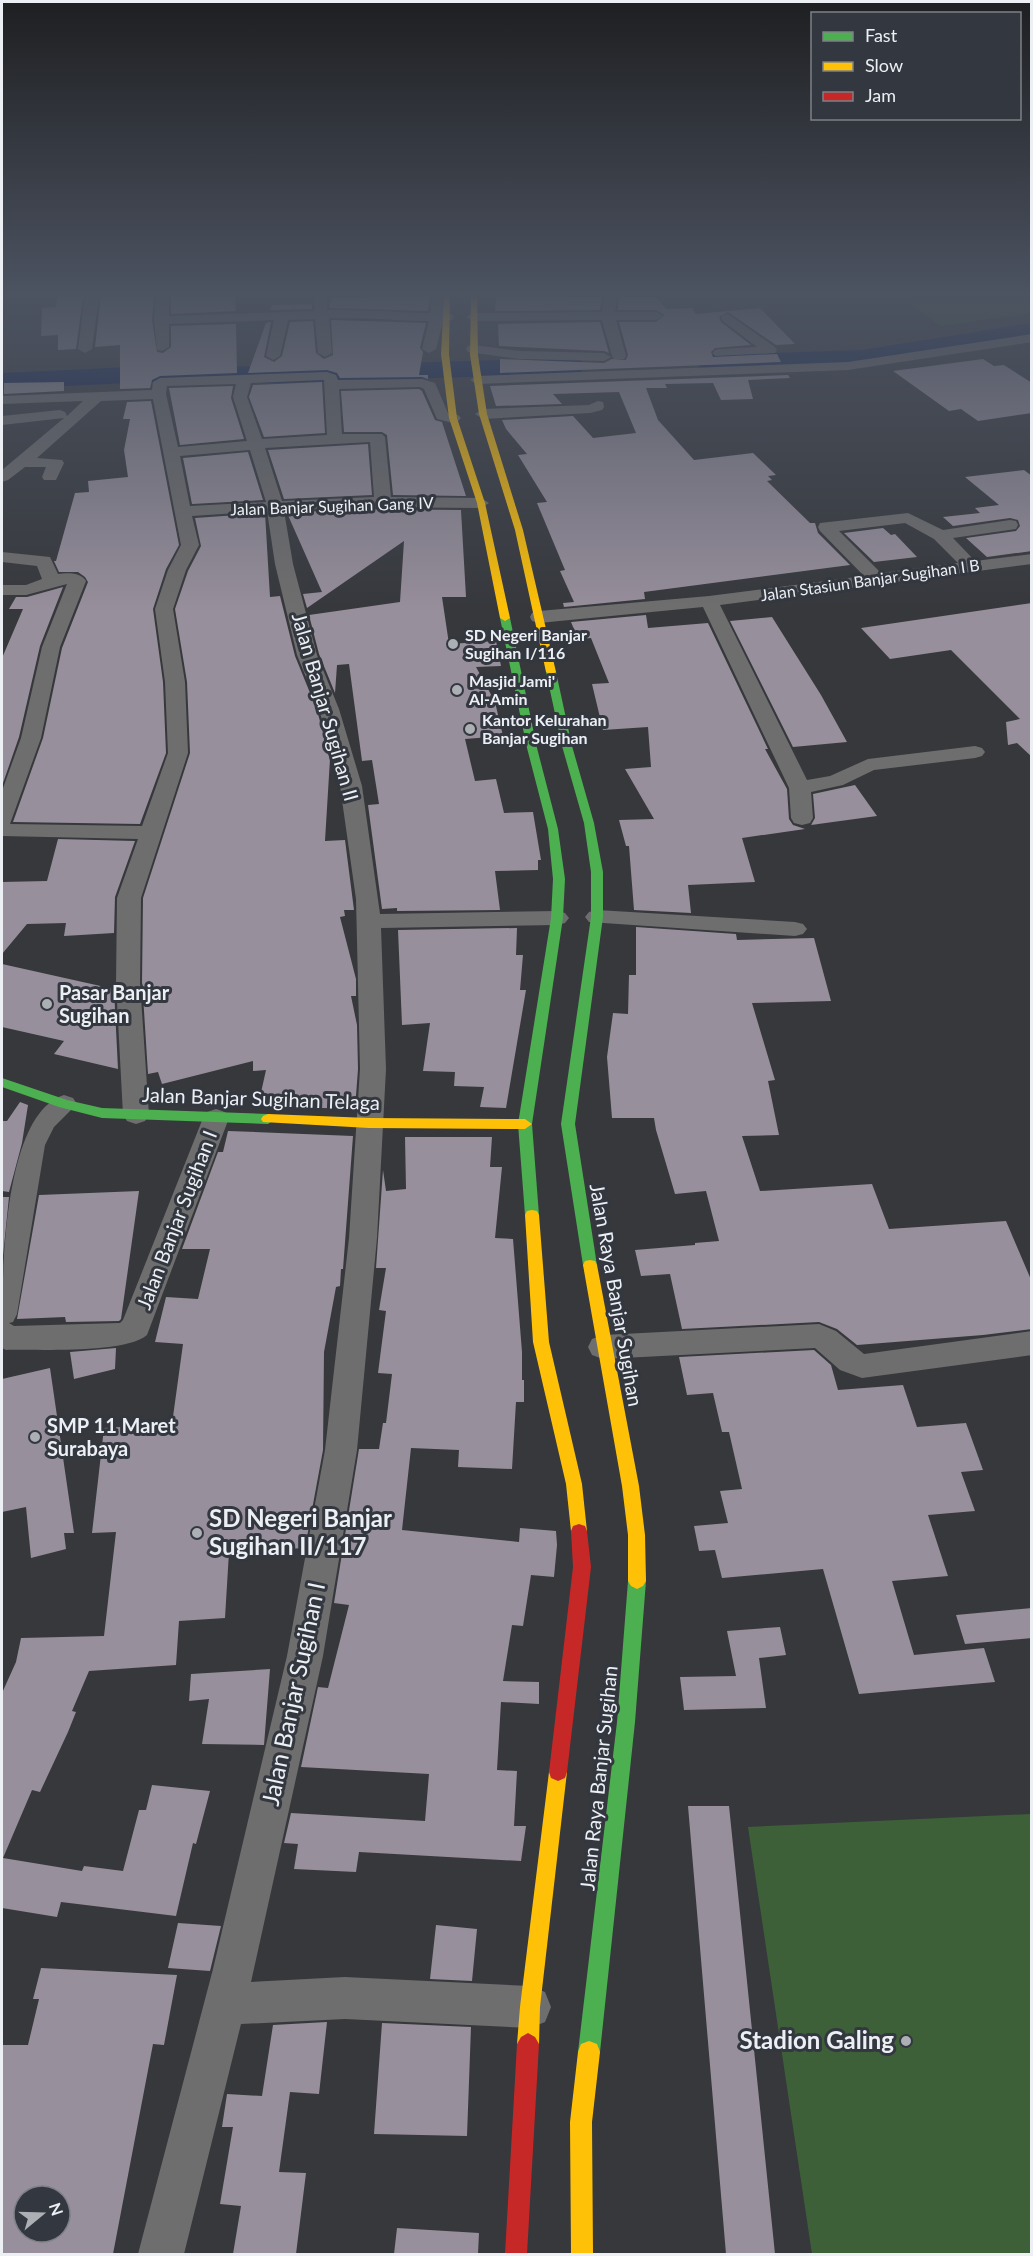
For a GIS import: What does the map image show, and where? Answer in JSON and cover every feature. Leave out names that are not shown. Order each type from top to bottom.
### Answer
[{"type":"main road","name":"Jalan Raya Banjar Sugihan","points":[[451,401],[453,418],[481,503],[550,747],[588,822],[597,872],[597,917],[568,1124],[603,1347],[628,1468],[638,1564],[626,1722],[580,2122],[582,2254]]},
{"type":"main road","name":"Jalan Raya Banjar Sugihan","points":[[481,401],[512,503],[539,617],[550,747],[553,829],[559,879],[557,918],[525,1124],[542,1342],[574,1484],[582,1567],[530,2007],[516,2254]]},
{"type":"main road","name":"Jalan Banjar Sugihan Telaga","points":[[2,1082],[64,1104],[102,1113],[369,1123],[525,1124]]},
{"type":"street","points":[[2,477],[13,464],[92,401]]},
{"type":"street","points":[[136,1115],[128,983],[129,898],[178,753],[175,682],[164,609],[177,570],[190,545],[171,452],[165,401]]},
{"type":"street","name":"Jalan Banjar Sugihan II","points":[[242,401],[258,445],[275,507],[284,564],[307,655],[329,709],[351,786],[368,899],[373,1069],[369,1123]]},
{"type":"street","points":[[332,401],[335,439]]},
{"type":"street","points":[[436,401],[442,416],[453,418]]},
{"type":"street","points":[[483,414],[590,409],[598,405]]},
{"type":"street","points":[[2,420],[79,413]]},
{"type":"street","points":[[171,452],[335,439],[379,438],[383,502]]},
{"type":"street","points":[[13,464],[56,463],[50,477]]},
{"type":"street","name":"Jalan Banjar Sugihan Gang IV","points":[[183,511],[383,502],[481,503]]},
{"type":"street","points":[[877,579],[826,526],[904,517],[940,535],[970,566]]},
{"type":"street","points":[[940,535],[1010,525]]},
{"type":"street","points":[[2,557],[44,561],[51,580]]},
{"type":"street","name":"Jalan Stasiun Banjar Sugihan I B","points":[[539,617],[709,601],[1032,559]]},
{"type":"street","points":[[2,590],[28,590],[51,580],[74,579],[77,581],[51,647],[31,738],[2,819]]},
{"type":"street","points":[[709,601],[800,788],[802,818]]},
{"type":"street","points":[[800,788],[836,781],[868,765],[975,752]]},
{"type":"street","points":[[2,830],[152,832]]},
{"type":"street","points":[[597,917],[795,929]]},
{"type":"street","points":[[369,921],[557,918]]},
{"type":"street","points":[[2,1314],[31,1145],[44,1121],[64,1104]]},
{"type":"street","name":"Jalan Banjar Sugihan I","points":[[2,1333],[6,1338],[120,1335],[129,1333],[136,1327],[216,1118]]},
{"type":"street","name":"Jalan Banjar Sugihan I","points":[[161,2254],[225,2004],[305,1656],[341,1450],[363,1238],[369,1123]]},
{"type":"street","points":[[603,1347],[819,1336],[831,1341],[854,1365],[862,1366],[1032,1343]]},
{"type":"street","points":[[225,2004],[345,1998],[530,2007]]},
{"type":"green space","name":"Stadion Galing","points":[[1031,1814],[1031,2254],[812,2254],[748,1827]]},
{"type":"building","points":[[151,401],[179,545],[166,569],[153,609],[163,682],[166,753],[140,824],[13,822],[43,738],[62,648],[88,582],[78,572],[59,572],[54,561],[56,561],[75,493],[89,492],[88,481],[128,477],[124,450],[130,419],[123,419],[127,402]]},
{"type":"building","points":[[172,401],[232,401],[244,439],[180,445]]},
{"type":"building","points":[[251,401],[323,401],[325,433],[264,437]]},
{"type":"building","points":[[342,401],[427,401],[435,420],[442,422],[466,496],[393,495],[387,435],[382,432],[344,432]]},
{"type":"building","points":[[495,401],[560,401],[562,404],[496,406]]},
{"type":"building","points":[[623,401],[651,401],[658,420],[694,460],[753,453],[776,475],[768,476],[772,480],[767,481],[810,523],[815,523],[818,533],[850,565],[644,592],[645,599],[564,607],[563,603],[574,602],[560,571],[565,570],[537,503],[547,502],[518,455],[527,454],[506,429],[502,420],[573,416],[593,438],[636,433]]},
{"type":"building","points":[[935,401],[1032,401],[1032,413],[978,421],[961,409],[949,411]]},
{"type":"building","points":[[368,444],[372,495],[284,499],[268,450]]},
{"type":"building","points":[[248,452],[263,500],[192,504],[183,458]]},
{"type":"building","points":[[1024,470],[1032,476],[1032,551],[987,557],[966,538],[1016,531],[1020,526],[1018,520],[1010,518],[953,526],[943,517],[980,513],[975,508],[999,505],[965,477]]},
{"type":"building","points":[[352,509],[461,510],[466,597],[442,597],[449,644],[496,641],[501,666],[476,667],[495,702],[503,736],[465,739],[475,781],[496,779],[504,813],[533,812],[541,860],[538,860],[538,870],[495,871],[500,910],[397,911],[397,908],[382,909],[368,805],[379,804],[372,760],[362,761],[349,664],[337,665],[335,693],[319,654],[309,615],[400,602],[404,541],[307,608],[303,594],[322,592],[287,513]]},
{"type":"building","points":[[265,513],[270,597],[280,596],[295,656],[317,710],[330,759],[325,841],[345,840],[354,910],[344,910],[345,916],[340,917],[356,979],[356,996],[351,996],[357,1025],[358,1069],[355,1109],[258,1106],[266,1070],[253,1071],[253,1061],[162,1084],[158,1072],[148,1074],[143,995],[146,996],[142,983],[143,898],[190,753],[187,682],[175,609],[188,571],[201,546],[195,518]]},
{"type":"building","points":[[883,528],[891,535],[895,534],[917,557],[874,562],[844,533]]},
{"type":"building","points":[[63,587],[40,646],[19,737],[2,786],[2,658],[23,609],[9,609],[16,597],[27,597]]},
{"type":"building","points":[[1032,603],[1032,757],[1017,743],[1008,745],[1006,722],[1020,719],[951,650],[890,659],[861,628]]},
{"type":"building","points":[[646,615],[648,628],[708,623],[768,749],[765,749],[787,789],[789,819],[793,825],[805,829],[742,838],[755,882],[688,885],[691,913],[634,910],[629,846],[626,846],[619,820],[654,819],[625,769],[651,767],[648,727],[603,730],[592,684],[609,683],[591,638],[578,639],[571,622]]},
{"type":"building","points":[[772,617],[821,695],[847,742],[793,747],[730,621]]},
{"type":"building","points":[[855,785],[877,816],[811,825],[815,818],[813,794]]},
{"type":"building","points":[[58,839],[135,841],[115,897],[114,933],[64,936],[66,923],[27,924],[2,954],[2,882],[47,881]]},
{"type":"building","points":[[636,927],[736,934],[737,940],[814,938],[831,1001],[752,1003],[775,1080],[768,1081],[779,1135],[742,1136],[760,1191],[872,1184],[889,1229],[1006,1221],[1032,1282],[1032,1329],[857,1345],[837,1329],[819,1322],[682,1329],[670,1274],[641,1276],[635,1250],[719,1241],[706,1191],[675,1194],[654,1118],[612,1118],[607,1057],[613,1013],[628,1014],[629,975],[636,975]]},
{"type":"building","points":[[517,928],[516,955],[523,955],[520,990],[526,990],[506,1108],[480,1107],[484,1087],[454,1086],[455,1072],[423,1071],[430,1023],[402,1025],[398,930]]},
{"type":"building","name":"Pasar Banjar Sugihan","points":[[2,964],[114,989],[118,1069],[54,1054],[64,1041],[2,1027]]},
{"type":"building","points":[[20,1102],[28,1105],[22,1143],[9,1192],[2,1191],[2,1121],[7,1121]]},
{"type":"building","points":[[228,1131],[353,1136],[343,1269],[341,1269],[340,1286],[336,1287],[324,1352],[323,1450],[305,1548],[229,1552],[225,1618],[179,1621],[176,1665],[89,1671],[72,1711],[76,1712],[68,1732],[40,1792],[32,1790],[3,1858],[82,1871],[84,1866],[123,1871],[139,1810],[146,1810],[152,1785],[210,1791],[196,1844],[193,1843],[176,1916],[61,1902],[57,1917],[2,1908],[2,1693],[16,1662],[21,1638],[104,1636],[116,1532],[92,1533],[104,1428],[172,1424],[183,1344],[155,1342],[166,1297],[198,1299],[210,1249],[182,1249],[218,1152],[223,1152]]},
{"type":"building","points":[[405,1137],[492,1137],[490,1167],[502,1167],[495,1238],[513,1239],[522,1380],[524,1380],[524,1402],[516,1402],[512,1469],[458,1467],[459,1450],[411,1448],[402,1530],[519,1542],[520,1528],[556,1531],[554,1577],[531,1575],[523,1626],[512,1625],[503,1681],[539,1682],[539,1704],[501,1702],[497,1770],[517,1771],[514,1826],[526,1826],[521,1861],[359,1852],[356,1872],[294,1869],[298,1844],[284,1843],[291,1813],[425,1821],[429,1774],[301,1767],[318,1687],[328,1688],[349,1605],[334,1603],[359,1449],[379,1449],[383,1423],[386,1423],[392,1374],[378,1373],[386,1311],[379,1310],[386,1268],[376,1268],[383,1170],[386,1191],[406,1189]]},
{"type":"building","points":[[139,1191],[121,1319],[119,1321],[66,1322],[65,1317],[17,1319],[39,1195]]},
{"type":"building","points":[[2,1197],[9,1197],[2,1266]]},
{"type":"building","points":[[116,1348],[115,1369],[74,1379],[70,1352]]},
{"type":"building","points":[[814,1350],[831,1365],[838,1390],[903,1385],[917,1427],[966,1423],[983,1470],[961,1472],[975,1511],[928,1515],[948,1576],[892,1581],[914,1655],[984,1648],[995,1682],[859,1694],[823,1569],[722,1578],[715,1550],[699,1551],[694,1526],[728,1523],[720,1491],[742,1489],[729,1432],[722,1432],[713,1393],[687,1395],[679,1357]]},
{"type":"building","name":"SMP 11 Maret Surabaya","points":[[50,1368],[74,1533],[64,1533],[66,1549],[31,1558],[26,1507],[2,1512],[2,1379]]},
{"type":"building","points":[[1032,1608],[1032,1638],[965,1644],[956,1615]]},
{"type":"building","points":[[780,1627],[786,1655],[759,1658],[766,1708],[684,1710],[680,1677],[736,1676],[727,1631]]},
{"type":"building","points":[[270,1669],[264,1745],[202,1744],[209,1699],[189,1701],[191,1674]]},
{"type":"building","points":[[688,1806],[729,1806],[775,2254],[726,2254]]},
{"type":"building","points":[[178,1923],[221,1926],[210,1971],[168,1968]]},
{"type":"building","points":[[436,1925],[477,1929],[472,1981],[430,1979]]},
{"type":"building","points":[[41,1968],[177,1975],[164,2045],[153,2044],[113,2254],[2,2254],[2,2045],[28,2045],[39,1999],[33,1999]]},
{"type":"building","points":[[327,2022],[319,2094],[290,2092],[279,2172],[306,2173],[296,2254],[233,2254],[241,2206],[220,2204],[233,2127],[222,2127],[227,2094],[262,2096],[273,2025]]},
{"type":"building","points":[[382,2023],[471,2027],[467,2136],[374,2134]]},
{"type":"building","points":[[397,2228],[479,2233],[478,2254],[394,2254]]},
{"type":"traffic: fast","points":[[505,618],[532,748],[553,829],[559,879],[557,918],[525,1124],[532,1215]]},
{"type":"traffic: fast","points":[[551,672],[567,746],[589,823],[597,872],[597,917],[568,1124],[590,1265]]},
{"type":"traffic: fast","points":[[2,1082],[64,1104],[102,1113],[268,1119]]},
{"type":"traffic: fast","points":[[589,2052],[626,1722],[637,1581]]},
{"type":"traffic: slow","points":[[451,401],[453,418],[481,503],[505,618]]},
{"type":"traffic: slow","points":[[481,401],[519,530],[551,672]]},
{"type":"traffic: slow","points":[[268,1119],[369,1123],[525,1124]]},
{"type":"traffic: slow","points":[[532,1215],[541,1342],[574,1484],[579,1531]]},
{"type":"traffic: slow","points":[[590,1265],[634,1510],[638,1558],[637,1581]]},
{"type":"traffic: slow","points":[[528,2044],[530,2007],[558,1772]]},
{"type":"traffic: slow","points":[[582,2254],[581,2122],[589,2052]]},
{"type":"traffic: jam","points":[[558,1772],[582,1567],[579,1531]]},
{"type":"traffic: jam","points":[[516,2254],[528,2044]]},
{"type":"place","name":"SD Negeri Banjar Sugihan I/116","points":[[453,644]]},
{"type":"place","name":"Masjid Jami' Al-Amin","points":[[457,690]]},
{"type":"place","name":"Kantor Kelurahan Banjar Sugihan","points":[[470,729]]},
{"type":"place","name":"Pasar Banjar Sugihan","points":[[47,1004]]},
{"type":"place","name":"SMP 11 Maret Surabaya","points":[[35,1437]]},
{"type":"place","name":"SD Negeri Banjar Sugihan II/117","points":[[197,1533]]},
{"type":"place","name":"Stadion Galing","points":[[906,2041]]}]
